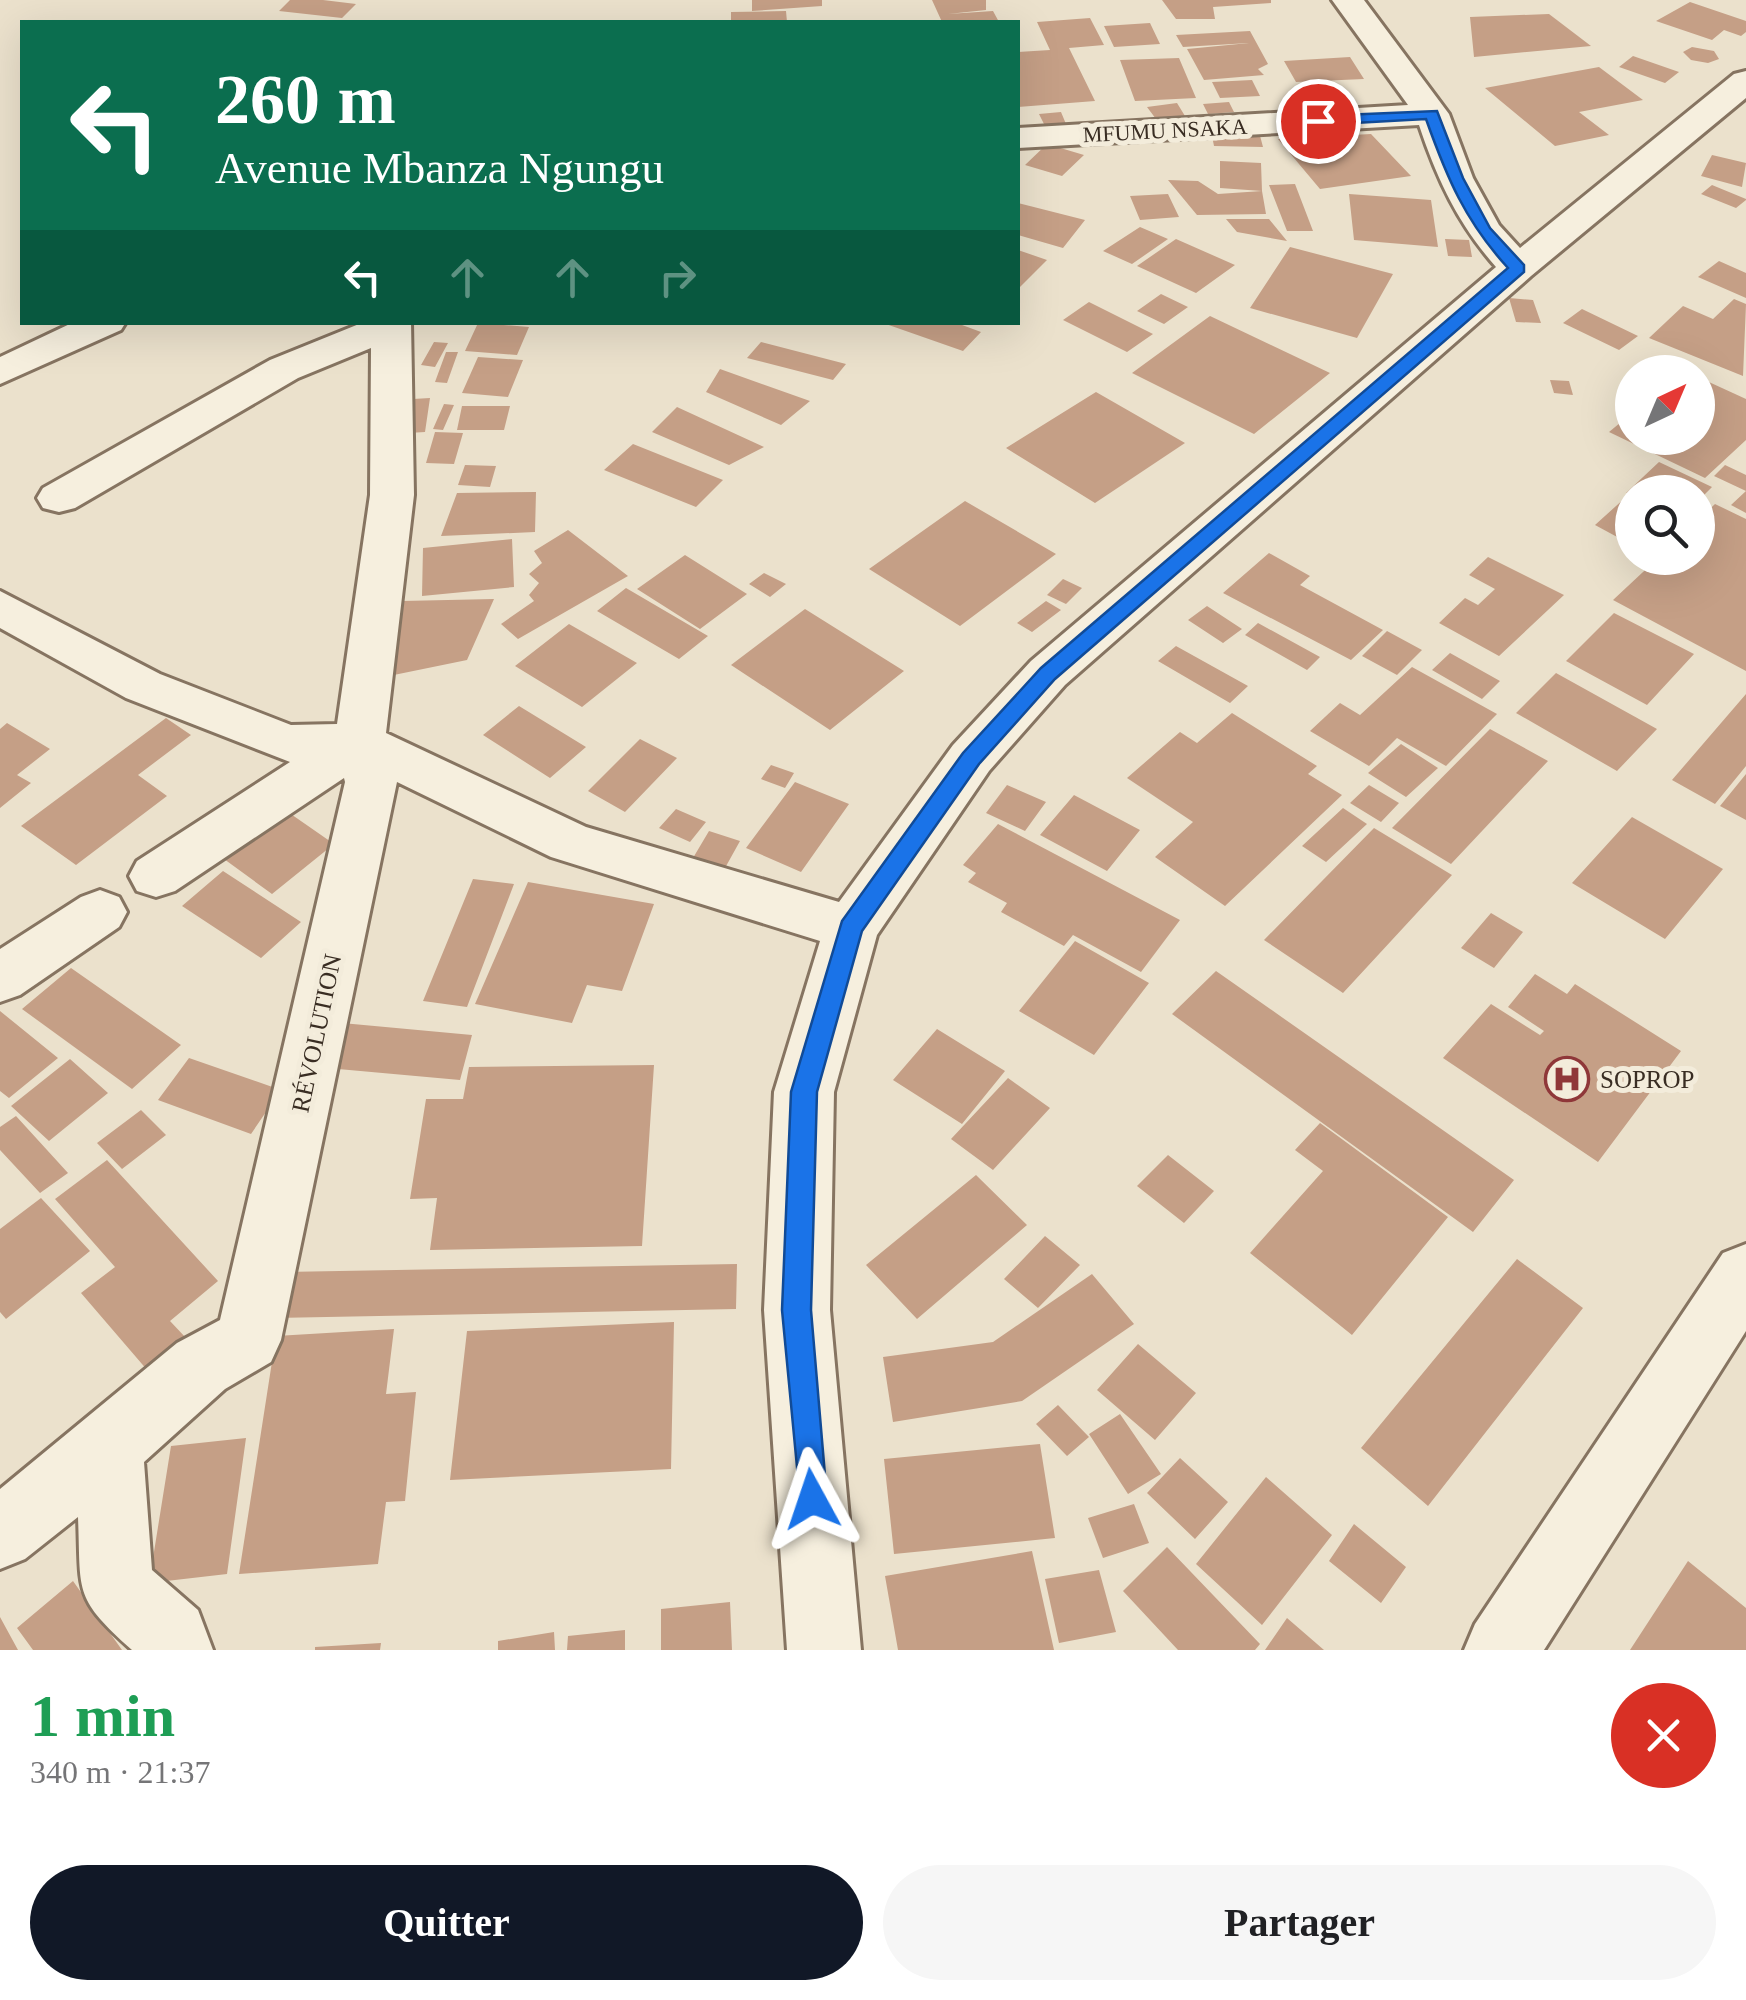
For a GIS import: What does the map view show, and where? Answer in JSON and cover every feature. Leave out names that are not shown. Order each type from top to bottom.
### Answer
[{"type":"street","points":[[1348,0],[1432,114],[1455,178],[1483,230],[1518,268]]},
{"type":"street","points":[[824,1650],[796,1310],[804,1092],[851,928],[971,758],[1048,673],[1518,268],[1746,82]]},
{"type":"street","name":"MFUMU NSAKA","points":[[1020,138],[1432,114]]},
{"type":"street","points":[[0,372],[100,325]]},
{"type":"street","points":[[59,498],[243,390],[323,350],[388,325]]},
{"type":"street","name":"RÉVOLUTION","points":[[0,1534],[109,1448],[200,1366],[248,1340],[372,782],[360,742],[392,495],[391,325]]},
{"type":"street","points":[[0,606],[143,686],[287,744],[360,742],[570,844],[851,928]]},
{"type":"street","points":[[156,876],[360,742]]},
{"type":"street","points":[[0,979],[100,912]]},
{"type":"street","points":[[1501,1650],[1746,1274]]},
{"type":"street","points":[[109,1448],[116,1588],[172,1636],[176,1650]]},
{"type":"building","points":[[290,0],[356,4],[342,18],[279,11]]},
{"type":"building","points":[[752,0],[822,0],[822,6],[752,11]]},
{"type":"building","points":[[932,0],[986,0],[986,10],[948,14],[993,11],[998,20],[941,20]]},
{"type":"building","points":[[1162,0],[1271,3],[1213,7],[1215,19],[1176,19]]},
{"type":"building","points":[[1690,2],[1746,21],[1746,32],[1741,36],[1724,30],[1712,40],[1656,21]]},
{"type":"building","points":[[786,11],[787,20],[731,20],[731,12]]},
{"type":"building","points":[[1549,14],[1591,46],[1474,57],[1470,17]]},
{"type":"building","points":[[1090,18],[1104,45],[1069,48],[1095,101],[1020,107],[1020,52],[1050,50],[1037,22]]},
{"type":"building","points":[[1150,23],[1160,44],[1114,47],[1104,26]]},
{"type":"building","points":[[1250,31],[1268,64],[1258,69],[1264,75],[1204,80],[1187,49],[1249,43],[1183,47],[1176,35]]},
{"type":"building","points":[[1692,47],[1714,51],[1719,59],[1708,63],[1691,60],[1683,52]]},
{"type":"building","points":[[1633,56],[1679,72],[1665,83],[1619,67]]},
{"type":"building","points":[[1350,57],[1364,79],[1296,82],[1284,61]]},
{"type":"building","points":[[1179,58],[1196,98],[1135,101],[1120,60]]},
{"type":"building","points":[[1599,67],[1643,100],[1579,112],[1609,135],[1555,146],[1485,88]]},
{"type":"building","points":[[1252,80],[1260,96],[1220,98],[1212,82]]},
{"type":"building","points":[[1229,102],[1234,112],[1208,114],[1203,104]]},
{"type":"building","points":[[1177,103],[1185,116],[1156,119],[1147,107]]},
{"type":"building","points":[[1061,112],[1066,124],[1045,126],[1039,114]]},
{"type":"building","points":[[1211,131],[1259,132],[1263,147],[1214,146]]},
{"type":"building","points":[[1371,134],[1411,176],[1320,189],[1278,139]]},
{"type":"building","points":[[1047,144],[1084,155],[1062,176],[1025,165]]},
{"type":"building","points":[[1712,155],[1746,163],[1742,187],[1701,176]]},
{"type":"building","points":[[1220,161],[1261,163],[1262,191],[1220,188]]},
{"type":"building","points":[[1168,180],[1198,181],[1218,194],[1262,191],[1266,214],[1197,215]]},
{"type":"building","points":[[1295,184],[1313,231],[1287,231],[1269,185]]},
{"type":"building","points":[[1712,185],[1746,200],[1736,208],[1701,194]]},
{"type":"building","points":[[1168,194],[1179,217],[1140,220],[1130,196]]},
{"type":"building","points":[[1349,194],[1431,200],[1438,247],[1354,240]]},
{"type":"building","points":[[1020,204],[1085,220],[1063,248],[1020,236]]},
{"type":"building","points":[[1226,219],[1269,219],[1287,241],[1237,232]]},
{"type":"building","points":[[1140,227],[1168,239],[1132,264],[1103,251]]},
{"type":"building","points":[[1176,239],[1235,265],[1196,293],[1137,266]]},
{"type":"building","points":[[1445,239],[1469,240],[1472,257],[1448,256]]},
{"type":"building","points":[[1290,247],[1393,274],[1357,338],[1250,308]]},
{"type":"building","points":[[1020,251],[1047,260],[1020,287]]},
{"type":"building","points":[[1719,261],[1746,273],[1746,298],[1698,277]]},
{"type":"building","points":[[1161,294],[1188,307],[1164,324],[1137,311]]},
{"type":"building","points":[[1509,298],[1533,300],[1541,323],[1516,322]]},
{"type":"building","points":[[1734,299],[1746,304],[1743,376],[1715,365],[1715,355],[1691,355],[1649,338],[1683,306],[1713,319]]},
{"type":"building","points":[[1089,302],[1153,334],[1127,352],[1063,320]]},
{"type":"building","points":[[1582,309],[1638,336],[1619,350],[1563,323]]},
{"type":"building","points":[[1210,316],[1330,373],[1254,434],[1132,373]]},
{"type":"building","points":[[477,325],[529,327],[517,355],[465,351]]},
{"type":"building","points":[[889,325],[962,325],[981,332],[963,351]]},
{"type":"building","points":[[434,342],[448,343],[435,367],[421,365]]},
{"type":"building","points":[[761,342],[846,364],[833,380],[747,358]]},
{"type":"building","points":[[446,352],[458,352],[447,383],[435,382]]},
{"type":"building","points":[[478,357],[523,360],[508,397],[462,393]]},
{"type":"building","points":[[720,369],[810,401],[781,425],[706,392]]},
{"type":"building","points":[[1550,380],[1569,381],[1573,395],[1554,393]]},
{"type":"building","points":[[1715,385],[1746,399],[1746,440],[1708,475],[1699,475],[1657,455],[1715,455]]},
{"type":"building","points":[[1096,392],[1185,443],[1095,503],[1006,448]]},
{"type":"building","points":[[430,398],[425,432],[408,433],[413,399]]},
{"type":"building","points":[[444,404],[454,405],[443,430],[433,429]]},
{"type":"building","points":[[462,406],[510,406],[504,430],[457,430]]},
{"type":"building","points":[[677,407],[764,447],[729,465],[652,432]]},
{"type":"building","points":[[435,432],[463,433],[454,464],[426,463]]},
{"type":"building","points":[[633,444],[723,480],[696,507],[604,470]]},
{"type":"building","points":[[1659,462],[1687,475],[1645,475]]},
{"type":"building","points":[[465,465],[496,466],[490,487],[458,485]]},
{"type":"building","points":[[1725,465],[1746,475],[1746,491],[1715,476]]},
{"type":"building","points":[[1746,491],[1746,513],[1731,505]]},
{"type":"building","points":[[536,492],[535,532],[441,536],[457,493]]},
{"type":"building","points":[[965,501],[1056,554],[960,626],[869,569]]},
{"type":"building","points":[[1715,504],[1746,519],[1746,671],[1613,600],[1640,575],[1715,575]]},
{"type":"building","points":[[1615,507],[1615,536],[1595,525]]},
{"type":"building","points":[[568,530],[628,576],[518,639],[501,624],[534,601],[529,595],[539,583],[529,574],[542,563],[534,551]]},
{"type":"building","points":[[512,539],[514,587],[422,596],[423,548]]},
{"type":"building","points":[[1269,553],[1310,576],[1300,585],[1383,630],[1351,660],[1223,593]]},
{"type":"building","points":[[685,555],[747,594],[700,629],[637,589]]},
{"type":"building","points":[[1488,557],[1564,595],[1499,656],[1439,623],[1465,598],[1478,605],[1495,589],[1469,575]]},
{"type":"building","points":[[764,573],[786,584],[770,597],[749,584]]},
{"type":"building","points":[[1063,579],[1082,588],[1066,604],[1047,595]]},
{"type":"building","points":[[626,588],[708,636],[679,659],[597,611]]},
{"type":"building","points":[[494,599],[467,660],[384,677],[402,601]]},
{"type":"building","points":[[1046,601],[1061,610],[1032,632],[1017,623]]},
{"type":"building","points":[[1207,606],[1242,629],[1223,643],[1188,620]]},
{"type":"building","points":[[805,609],[904,671],[830,730],[731,665]]},
{"type":"building","points":[[1614,613],[1694,654],[1647,705],[1566,661]]},
{"type":"building","points":[[1258,623],[1320,657],[1307,670],[1245,635]]},
{"type":"building","points":[[569,624],[637,663],[582,707],[515,666]]},
{"type":"building","points":[[1387,631],[1422,650],[1397,675],[1362,656]]},
{"type":"building","points":[[1176,646],[1248,686],[1230,703],[1158,661]]},
{"type":"building","points":[[1450,653],[1500,681],[1482,699],[1432,670]]},
{"type":"building","points":[[1412,667],[1497,714],[1446,766],[1397,738],[1369,766],[1310,731],[1340,703],[1360,715]]},
{"type":"building","points":[[1556,673],[1657,729],[1617,771],[1516,713]]},
{"type":"building","points":[[1746,694],[1746,766],[1715,804],[1672,780]]},
{"type":"building","points":[[519,706],[586,747],[550,778],[483,735]]},
{"type":"building","points":[[1232,713],[1317,766],[1308,774],[1342,795],[1225,906],[1155,857],[1193,822],[1127,778],[1180,732],[1197,743]]},
{"type":"building","points":[[166,718],[191,735],[138,775],[167,796],[76,865],[21,826]]},
{"type":"building","points":[[7,723],[50,749],[17,775],[31,783],[0,808],[0,729]]},
{"type":"building","points":[[1490,729],[1548,761],[1451,864],[1392,828]]},
{"type":"building","points":[[640,739],[677,758],[625,812],[588,791]]},
{"type":"building","points":[[1401,744],[1438,768],[1406,797],[1368,773]]},
{"type":"building","points":[[771,765],[794,773],[785,788],[761,779]]},
{"type":"building","points":[[1746,774],[1746,820],[1720,806]]},
{"type":"building","points":[[795,782],[849,804],[801,872],[746,848]]},
{"type":"building","points":[[1007,785],[1046,802],[1025,831],[986,813]]},
{"type":"building","points":[[1369,785],[1399,803],[1381,822],[1350,803]]},
{"type":"building","points":[[1074,795],[1140,830],[1107,871],[1040,835]]},
{"type":"building","points":[[275,803],[334,844],[272,894],[213,851]]},
{"type":"building","points":[[1343,808],[1367,824],[1326,862],[1302,846]]},
{"type":"building","points":[[676,809],[706,822],[690,842],[659,828]]},
{"type":"building","points":[[1632,817],[1723,869],[1665,939],[1572,883]]},
{"type":"building","points":[[998,824],[1180,920],[1141,972],[1073,935],[1064,946],[1001,912],[1007,903],[968,882],[976,873],[963,865]]},
{"type":"building","points":[[1374,828],[1452,875],[1343,993],[1264,940]]},
{"type":"building","points":[[709,831],[740,841],[725,868],[693,858]]},
{"type":"building","points":[[223,871],[301,922],[261,958],[182,906]]},
{"type":"building","points":[[473,879],[514,884],[467,1007],[423,1001]]},
{"type":"building","points":[[528,882],[654,904],[622,991],[587,985],[572,1023],[475,1004]]},
{"type":"building","points":[[1491,913],[1523,932],[1494,968],[1461,948]]},
{"type":"building","points":[[1075,941],[1149,983],[1094,1055],[1019,1011]]},
{"type":"building","points":[[71,968],[181,1045],[132,1089],[22,1009]]},
{"type":"building","points":[[1216,971],[1514,1180],[1473,1232],[1172,1014]]},
{"type":"building","name":"SOPROP","points":[[1535,974],[1567,994],[1575,984],[1681,1051],[1598,1162],[1443,1058],[1491,1004],[1540,1035],[1544,1031],[1508,1007]]},
{"type":"building","points":[[0,1011],[58,1058],[9,1098],[0,1091]]},
{"type":"building","points":[[342,1023],[472,1035],[460,1080],[327,1068]]},
{"type":"building","points":[[937,1029],[1005,1071],[962,1124],[893,1080]]},
{"type":"building","points":[[189,1058],[281,1090],[251,1134],[158,1100]]},
{"type":"building","points":[[70,1059],[108,1093],[49,1141],[11,1106]]},
{"type":"building","points":[[654,1065],[642,1246],[430,1250],[437,1198],[410,1199],[426,1099],[463,1099],[469,1067]]},
{"type":"building","points":[[1008,1078],[1050,1108],[993,1170],[951,1139]]},
{"type":"building","points":[[141,1110],[166,1135],[122,1169],[97,1143]]},
{"type":"building","points":[[16,1116],[68,1173],[40,1193],[0,1150],[0,1127]]},
{"type":"building","points":[[1320,1123],[1448,1217],[1352,1335],[1250,1253],[1323,1171],[1295,1150]]},
{"type":"building","points":[[1168,1155],[1214,1191],[1184,1223],[1137,1186]]},
{"type":"building","points":[[107,1160],[218,1281],[170,1321],[186,1338],[148,1371],[81,1293],[115,1267],[55,1199]]},
{"type":"building","points":[[976,1175],[1027,1225],[917,1319],[866,1265]]},
{"type":"building","points":[[41,1198],[90,1251],[6,1319],[0,1312],[0,1229]]},
{"type":"building","points":[[1045,1236],[1080,1265],[1038,1308],[1004,1279]]},
{"type":"building","points":[[1517,1259],[1583,1308],[1428,1506],[1361,1448]]},
{"type":"building","points":[[737,1264],[736,1309],[274,1318],[283,1272]]},
{"type":"building","points":[[1092,1274],[1134,1324],[1022,1401],[893,1422],[883,1357],[993,1342]]},
{"type":"building","points":[[674,1322],[671,1469],[450,1480],[467,1331]]},
{"type":"building","points":[[394,1329],[386,1394],[416,1392],[405,1501],[386,1502],[378,1564],[239,1574],[276,1336]]},
{"type":"building","points":[[1138,1344],[1196,1393],[1155,1440],[1097,1390]]},
{"type":"building","points":[[1058,1405],[1089,1437],[1067,1456],[1036,1424]]},
{"type":"building","points":[[1120,1414],[1161,1474],[1128,1494],[1089,1434]]},
{"type":"building","points":[[246,1438],[227,1574],[149,1583],[171,1446]]},
{"type":"building","points":[[1040,1444],[1055,1538],[894,1554],[884,1459]]},
{"type":"building","points":[[1180,1458],[1228,1502],[1195,1539],[1147,1493]]},
{"type":"building","points":[[1266,1477],[1332,1535],[1262,1625],[1196,1564]]},
{"type":"building","points":[[1134,1504],[1149,1543],[1103,1558],[1088,1518]]},
{"type":"building","points":[[1354,1524],[1406,1567],[1381,1603],[1329,1561]]},
{"type":"building","points":[[1167,1547],[1260,1644],[1255,1650],[1178,1650],[1123,1591]]},
{"type":"building","points":[[1032,1551],[1054,1650],[898,1650],[885,1576]]},
{"type":"building","points":[[1688,1561],[1746,1608],[1746,1650],[1630,1650]]},
{"type":"building","points":[[1099,1570],[1116,1632],[1059,1643],[1045,1579]]},
{"type":"building","points":[[73,1581],[122,1650],[33,1650],[17,1628]]},
{"type":"building","points":[[730,1602],[732,1650],[661,1650],[661,1609]]},
{"type":"building","points":[[0,1617],[18,1650],[0,1650]]},
{"type":"building","points":[[1287,1618],[1324,1650],[1265,1650]]},
{"type":"building","points":[[625,1630],[625,1650],[567,1650],[568,1636]]},
{"type":"building","points":[[554,1632],[555,1650],[498,1650],[498,1641]]},
{"type":"building","points":[[381,1643],[380,1650],[315,1650],[315,1647]]},
{"type":"place","name":"SOPROP","points":[[1567,1079]]},
{"type":"route","points":[[812,1499],[796,1310],[804,1092],[851,928],[908,842],[971,758],[1048,673],[1518,268],[1483,230],[1455,178],[1432,114],[1318,121]]}]
